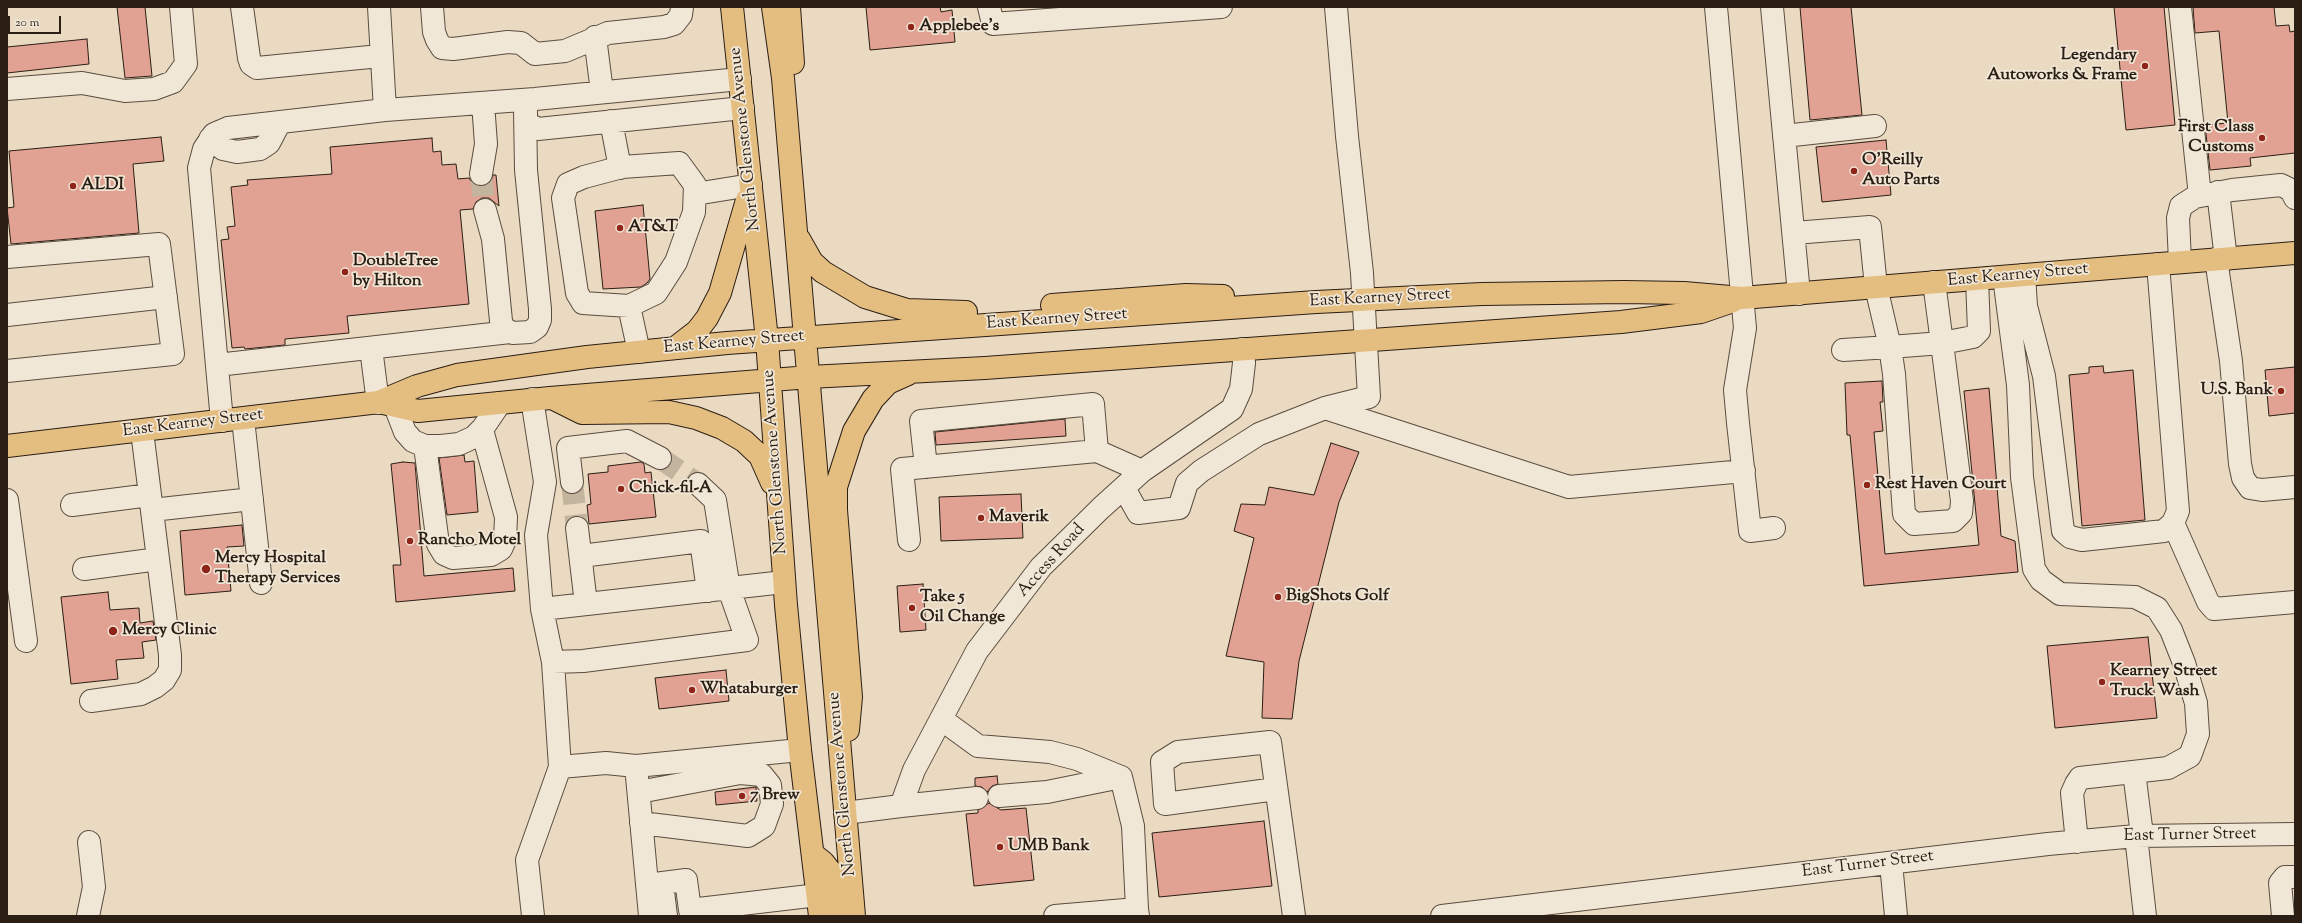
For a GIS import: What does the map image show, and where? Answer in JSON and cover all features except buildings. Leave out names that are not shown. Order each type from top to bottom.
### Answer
[{"type":"main road","name":"North Glenstone Avenue","points":[[732,7],[767,340],[784,582],[800,750],[819,906]]},
{"type":"main road","name":"North Glenstone Avenue","points":[[773,7],[783,78],[854,916]]},
{"type":"main road","points":[[787,126],[794,57],[789,7]]},
{"type":"main road","points":[[675,348],[697,331],[707,318],[720,293],[751,185]]},
{"type":"main road","points":[[796,232],[812,262],[823,272],[865,297],[907,310],[960,312],[1186,295],[1316,302]]},
{"type":"main road","name":"East Kearney Street","points":[[384,404],[417,386],[457,376],[639,352],[805,336],[1316,302],[1482,294],[1624,292],[1684,293],[1742,298],[2295,253]]},
{"type":"main road","name":"East Kearney Street","points":[[7,446],[384,404],[418,411],[541,399],[809,378],[1366,341],[1621,322],[1701,312],[1742,298]]},
{"type":"main road","points":[[842,775],[851,697],[836,510],[836,487],[854,432],[873,399],[888,383],[912,372]]},
{"type":"main road","points":[[541,399],[582,413],[669,412],[696,418],[722,428],[744,441],[760,456],[769,472],[779,506]]},
{"type":"main road","points":[[813,854],[823,862],[830,872],[836,916]]},
{"type":"street","points":[[7,89],[82,83],[125,91],[154,90],[173,82],[186,64],[182,7]]},
{"type":"street","points":[[242,7],[249,58],[251,64],[257,68],[380,56]]},
{"type":"street","points":[[382,7],[380,56],[385,110]]},
{"type":"street","points":[[432,7],[434,32],[442,48],[453,49],[508,42],[521,43],[536,54],[565,51],[595,37],[608,33],[664,28],[674,24],[681,15],[682,7]]},
{"type":"street","points":[[989,7],[993,24],[1221,7]]},
{"type":"street","points":[[1124,488],[1138,513],[1179,508],[1187,483],[1201,471],[1259,434],[1325,408],[1369,397],[1363,300],[1336,7]]},
{"type":"street","points":[[1716,7],[1745,328],[1735,390],[1750,531],[1774,528]]},
{"type":"street","points":[[1772,7],[1799,294]]},
{"type":"street","points":[[2180,7],[2209,194],[2221,259],[2240,464],[2243,478],[2250,488],[2262,490],[2295,487]]},
{"type":"street","points":[[595,37],[602,92]]},
{"type":"street","points":[[261,583],[252,499],[217,365],[199,168],[204,149],[210,139],[223,149],[237,152],[260,150],[269,143],[280,122],[385,110],[483,103],[530,105],[602,92],[740,79]]},
{"type":"street","points":[[481,174],[486,144],[483,103]]},
{"type":"street","points":[[530,105],[526,119],[529,124],[538,129],[743,108]]},
{"type":"street","points":[[217,365],[510,332],[530,332],[537,327],[540,320],[525,151],[530,105]]},
{"type":"street","points":[[611,121],[620,168]]},
{"type":"street","points":[[1784,136],[1876,126]]},
{"type":"street","points":[[679,163],[695,185],[694,212],[676,262],[656,293],[629,306],[583,303],[577,293],[563,198],[568,184],[584,177],[620,168],[679,163]]},
{"type":"street","points":[[695,194],[751,185]]},
{"type":"street","points":[[2180,262],[2178,218],[2181,206],[2209,194],[2281,185],[2291,190],[2295,198]]},
{"type":"street","points":[[484,210],[493,240],[501,321],[504,329],[510,332]]},
{"type":"street","points":[[1794,233],[1870,227],[1876,287],[1890,347],[1895,387],[1902,504],[1907,520],[1914,524],[1922,525],[1953,521],[1961,513],[1962,501],[1934,282]]},
{"type":"street","points":[[7,257],[159,244],[173,354],[7,371]]},
{"type":"street","points":[[2014,276],[2026,306],[2044,376],[2063,532],[2070,537],[2082,540],[2164,531],[2173,523],[2178,511],[2158,264]]},
{"type":"street","points":[[2014,276],[2022,477],[2034,569],[2041,580],[2060,594],[2135,597],[2157,608],[2172,630],[2196,703],[2198,734],[2190,756],[2168,768],[2080,778],[2072,793],[2077,842]]},
{"type":"street","points":[[1843,350],[1942,343],[1973,337],[1979,331],[1977,279]]},
{"type":"street","points":[[7,315],[166,297]]},
{"type":"street","points":[[629,306],[639,352]]},
{"type":"street","points":[[371,348],[384,404],[413,441],[425,446],[459,444],[474,437],[482,430],[500,403]]},
{"type":"street","name":"Access Road","points":[[902,806],[914,770],[977,651],[1041,567],[1101,508],[1142,471],[1232,409],[1241,389],[1244,363],[1243,349]]},
{"type":"street","points":[[533,916],[527,860],[560,767],[553,662],[542,609],[536,535],[544,482],[541,399]]},
{"type":"street","points":[[926,467],[921,422],[1093,404],[1097,451]]},
{"type":"street","points":[[1325,408],[1568,487],[1744,471]]},
{"type":"street","points":[[425,446],[438,544],[444,554],[453,558],[491,555],[501,549],[505,540],[506,517],[482,430]]},
{"type":"street","points":[[90,702],[141,694],[155,687],[164,680],[170,670],[170,655],[142,431]]},
{"type":"street","points":[[572,482],[568,448],[627,441],[660,458]]},
{"type":"street","points":[[909,540],[902,469],[1097,451],[1142,471]]},
{"type":"street","points":[[553,662],[583,661],[747,640],[729,589],[715,500],[698,484]]},
{"type":"street","points":[[72,505],[252,499]]},
{"type":"street","points":[[8,511],[26,640]]},
{"type":"street","points":[[2173,523],[2208,602],[2214,609],[2295,602]]},
{"type":"street","points":[[577,528],[586,604]]},
{"type":"street","points":[[581,556],[701,541],[708,591]]},
{"type":"street","points":[[84,569],[158,559]]},
{"type":"street","points":[[542,609],[784,582]]},
{"type":"street","points":[[941,719],[978,746],[1050,752],[1077,759],[1121,777]]},
{"type":"street","points":[[1276,789],[1165,804],[1162,762],[1177,743],[1270,742],[1294,916]]},
{"type":"street","points":[[560,767],[606,763],[636,766],[800,750]]},
{"type":"street","points":[[636,766],[641,823],[654,884],[666,916]]},
{"type":"street","points":[[2134,772],[2145,916]]},
{"type":"street","points":[[639,792],[740,773],[762,775],[770,785],[772,804],[764,826],[748,836],[641,823]]},
{"type":"street","points":[[999,796],[1047,792],[1121,777]]},
{"type":"street","points":[[1055,916],[1138,913],[1133,826],[1121,777]]},
{"type":"street","points":[[845,813],[976,798]]},
{"type":"street","name":"East Turner Street","points":[[1442,916],[1891,863],[2003,848],[2139,836],[2295,834]]},
{"type":"street","points":[[88,916],[94,887],[89,842]]},
{"type":"street","points":[[1891,863],[1896,916]]},
{"type":"street","points":[[2284,916],[2280,883],[2285,877],[2295,876]]},
{"type":"street","points":[[654,884],[686,880],[690,910],[819,906]]},
{"type":"street","points":[[650,916],[654,884]]},
{"type":"tunnel","points":[[481,174],[485,210]]},
{"type":"tunnel","points":[[660,458],[698,484]]},
{"type":"tunnel","points":[[572,482],[577,528]]},
{"type":"place","name":"Applebee's","points":[[911,27]]},
{"type":"place","name":"Legendary Autoworks & Frame","points":[[2145,66]]},
{"type":"place","name":"First Class Customs","points":[[2262,138]]},
{"type":"place","name":"O'Reilly Auto Parts","points":[[1854,171]]},
{"type":"place","name":"ALDI","points":[[73,186]]},
{"type":"place","name":"AT&T","points":[[620,228]]},
{"type":"place","name":"DoubleTree by Hilton","points":[[345,272]]},
{"type":"place","name":"U.S. Bank","points":[[2281,391]]},
{"type":"place","name":"Rest Haven Court","points":[[1867,485]]},
{"type":"place","name":"Chick-fil-A","points":[[621,489]]},
{"type":"place","name":"Maverik","points":[[981,518]]},
{"type":"place","name":"Rancho Motel","points":[[410,541]]},
{"type":"place","name":"Mercy Hospital Therapy Services","points":[[206,569]]},
{"type":"place","name":"BigShots Golf","points":[[1278,597]]},
{"type":"place","name":"Take 5 Oil Change","points":[[912,608]]},
{"type":"place","name":"Mercy Clinic","points":[[113,631]]},
{"type":"place","name":"Kearney Street Truck Wash","points":[[2102,682]]},
{"type":"place","name":"Whataburger","points":[[692,690]]},
{"type":"place","name":"7 Brew","points":[[742,796]]},
{"type":"place","name":"UMB Bank","points":[[1000,847]]}]
